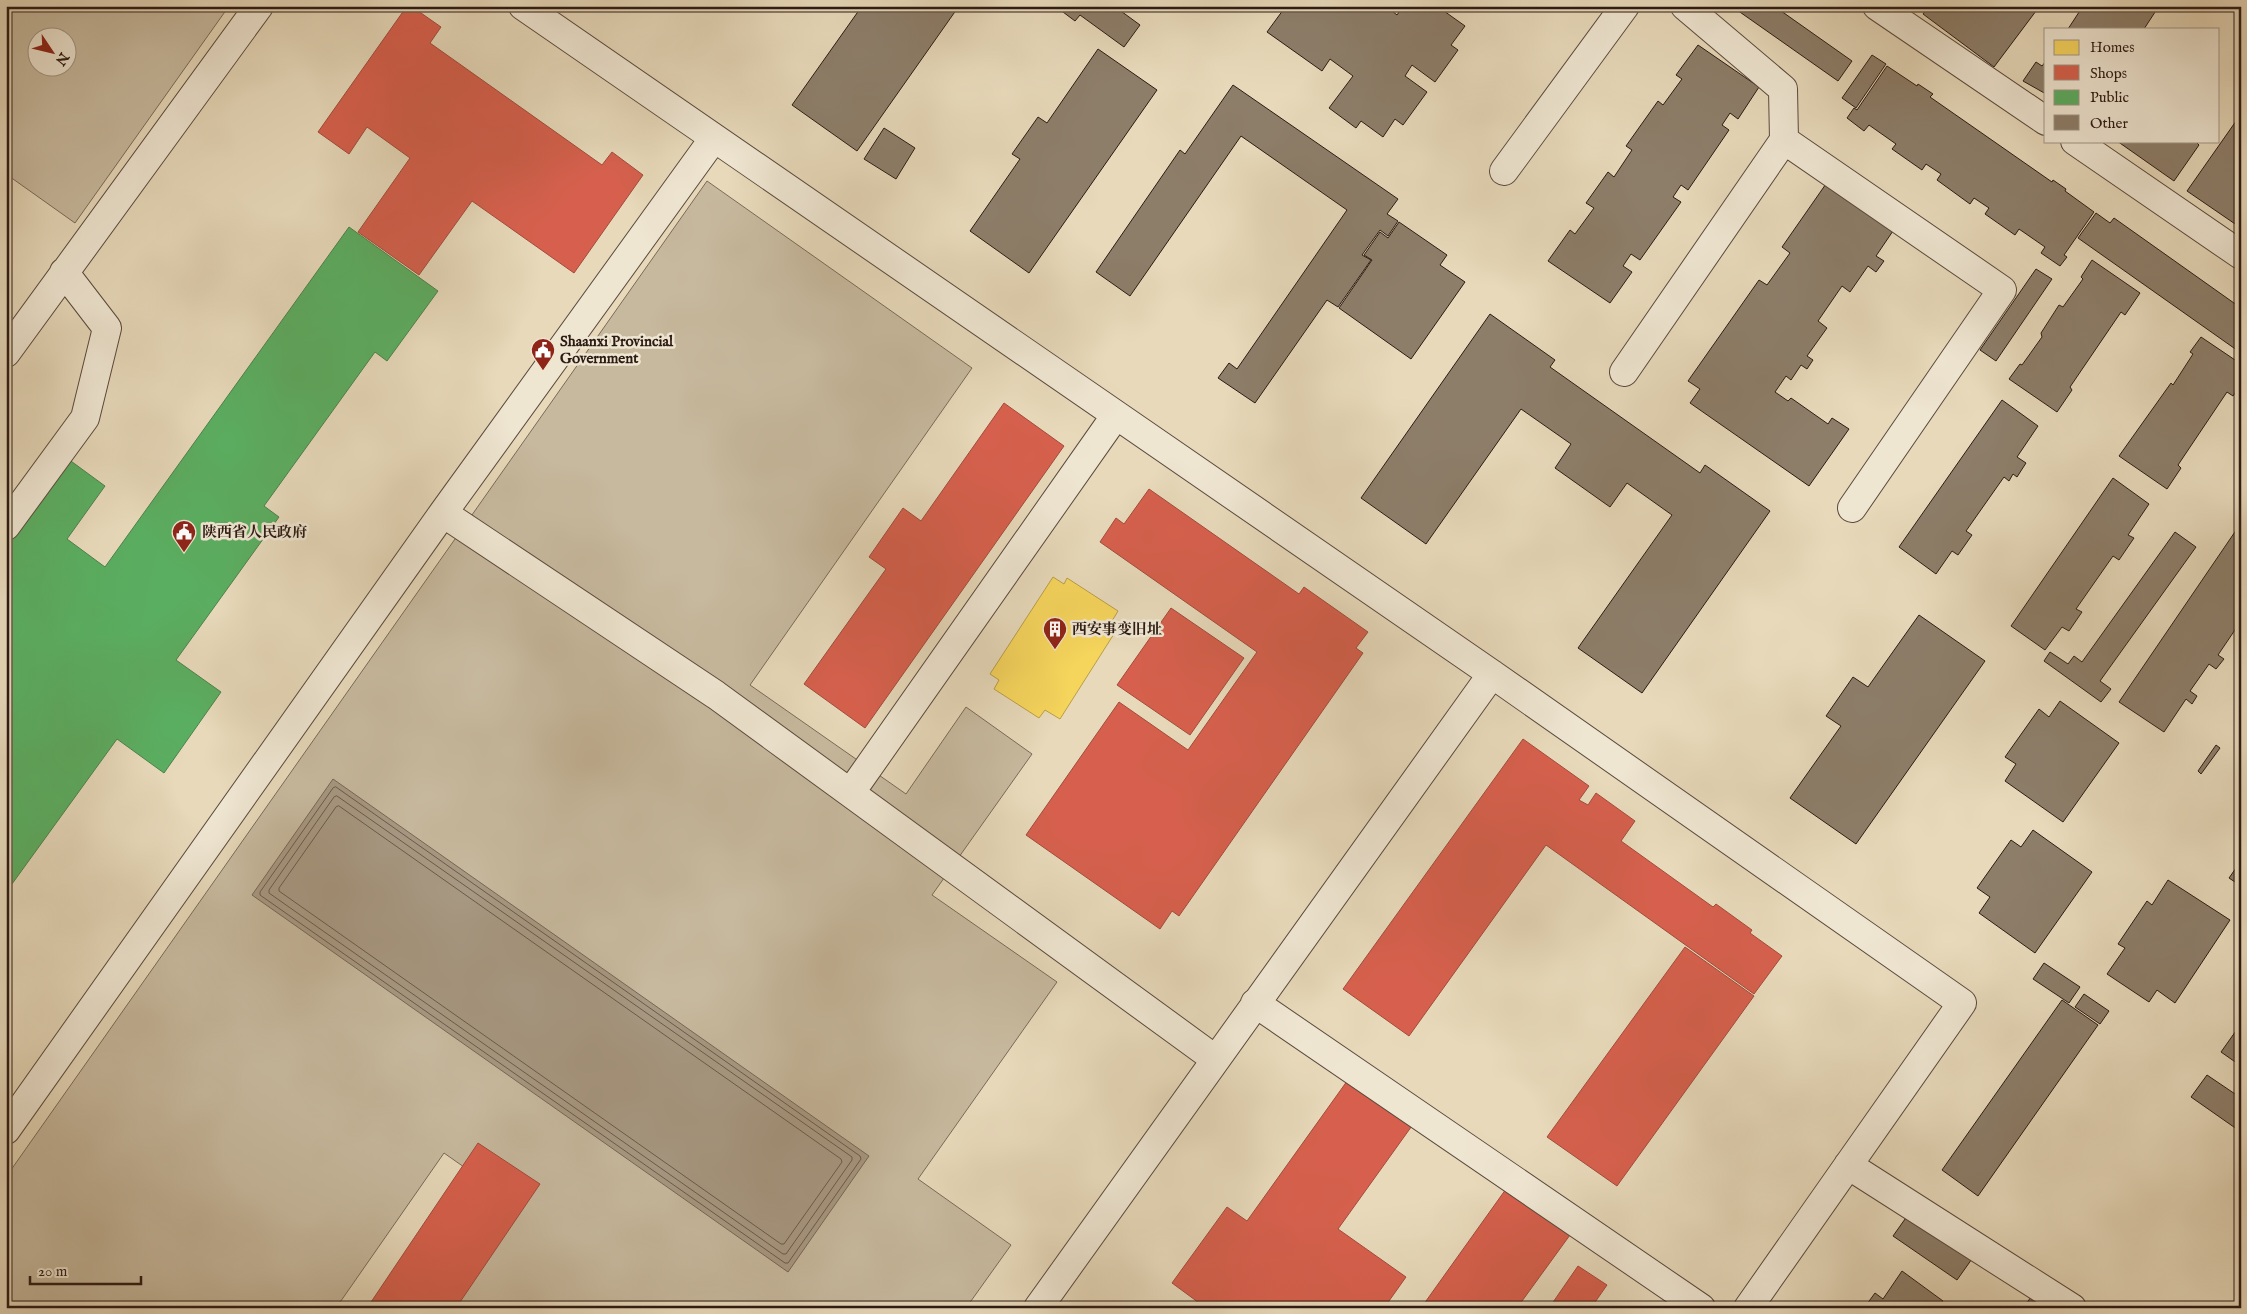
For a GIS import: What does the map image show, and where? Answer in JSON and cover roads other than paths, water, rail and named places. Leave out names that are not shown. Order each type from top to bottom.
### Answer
[{"type":"street","points":[[6,352],[259,6]]},
{"type":"street","points":[[523,6],[1492,674],[1962,1004],[1748,1308]]},
{"type":"street","points":[[1504,171],[1625,6]]},
{"type":"street","points":[[1624,372],[1784,140],[1783,89],[1685,6]]},
{"type":"street","points":[[1877,6],[2044,121]]},
{"type":"street","points":[[6,1130],[443,513],[714,138]]},
{"type":"street","points":[[1784,140],[2002,290],[1852,508]]},
{"type":"street","points":[[2076,142],[2241,255]]},
{"type":"street","points":[[6,526],[85,418],[105,336],[106,328],[64,272]]},
{"type":"street","points":[[851,792],[1116,414]]},
{"type":"street","points":[[443,513],[716,695],[1215,1058]]},
{"type":"street","points":[[1038,1308],[1215,1058],[1492,674]]},
{"type":"street","points":[[1255,1003],[1701,1308]]},
{"type":"street","points":[[1848,1164],[2072,1308]]},
{"type":"water","points":[[333,779],[869,1156],[788,1272],[252,895]]},
{"type":"place","name":"Shaanxi Provincial Government","points":[[543,371]]},
{"type":"place","name":"陕西省人民政府","points":[[184,553]]},
{"type":"place","name":"西安事变旧址","points":[[1055,650]]}]
